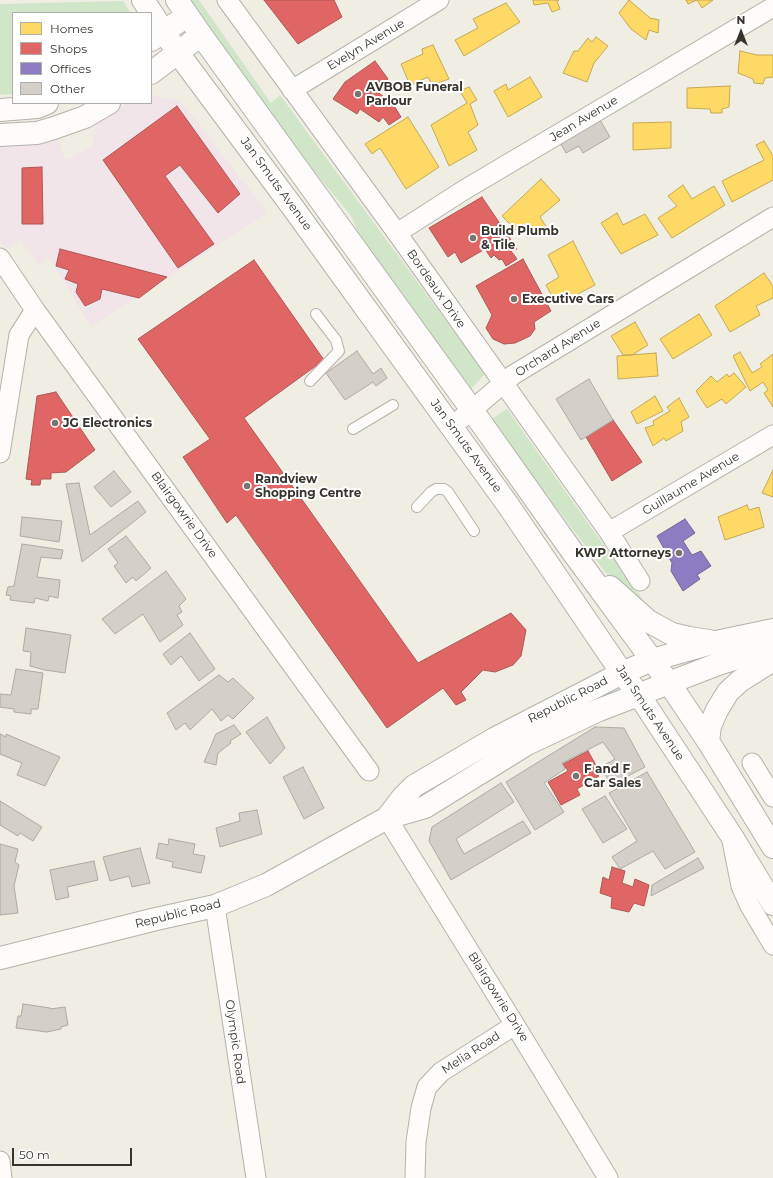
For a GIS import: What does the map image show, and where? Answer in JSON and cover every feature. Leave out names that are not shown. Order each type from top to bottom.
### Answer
[{"type":"main road","name":"Jan Smuts Avenue","points":[[143,0],[148,12]]},
{"type":"main road","points":[[158,35],[182,8],[574,554],[669,683],[708,741],[773,847]]},
{"type":"main road","name":"Jan Smuts Avenue","points":[[152,21],[158,35],[178,53],[452,426],[508,505],[622,673],[639,695],[731,835],[773,904]]},
{"type":"main road","points":[[152,72],[201,35]]},
{"type":"main road","points":[[0,110],[37,107],[44,104]]},
{"type":"main road","points":[[0,135],[37,133],[85,117],[107,104]]},
{"type":"main road","points":[[574,554],[648,620],[672,634],[716,642]]},
{"type":"main road","name":"Republic Road","points":[[387,818],[403,797],[414,786],[494,739],[622,673],[652,660],[716,642],[773,630]]},
{"type":"main road","name":"Republic Road","points":[[0,958],[215,906],[266,885],[387,818],[425,807],[527,744],[599,710],[718,664],[773,647]]},
{"type":"main road","points":[[708,741],[710,726],[717,710],[728,692],[740,681],[773,660]]},
{"type":"street","name":"Bordeaux Drive","points":[[227,0],[397,234],[609,532],[640,581]]},
{"type":"street","name":"Evelyn Avenue","points":[[292,90],[439,0]]},
{"type":"street","name":"Jean Avenue","points":[[397,234],[464,190],[773,7]]},
{"type":"street","name":"Orchard Avenue","points":[[452,426],[513,375],[525,367],[773,217]]},
{"type":"street","name":"Blairgowrie Drive","points":[[0,258],[35,310],[369,771]]},
{"type":"street","points":[[0,453],[19,335],[35,310]]},
{"type":"street","name":"Guillaume Avenue","points":[[609,532],[773,435]]},
{"type":"street","points":[[752,763],[773,797]]},
{"type":"street","name":"Blairgowrie Drive","points":[[387,818],[608,1178]]},
{"type":"street","points":[[731,835],[741,886],[750,906],[773,945]]},
{"type":"street","name":"Olympic Road","points":[[215,906],[256,1178]]},
{"type":"street","name":"Melia Road","points":[[415,1178],[416,1142],[421,1108],[427,1087],[441,1072],[515,1025]]},
{"type":"street","points":[[0,1161],[2,1178]]},
{"type":"lane","points":[[310,381],[339,351],[336,340],[316,314]]},
{"type":"lane","points":[[353,429],[393,405]]},
{"type":"lane","points":[[417,507],[431,492],[439,488],[444,489],[448,492],[474,530]]},
{"type":"shaded area","points":[[152,95],[181,101],[268,213],[91,327],[49,257],[39,265],[20,240],[5,249],[0,241],[0,146],[59,139],[65,160],[92,147],[96,124],[126,104],[152,104]]},
{"type":"green space","points":[[189,0],[199,0],[271,103],[280,95],[485,374],[471,389],[365,248],[351,216],[294,147]]},
{"type":"green space","points":[[123,1],[130,12],[12,12],[12,94],[0,95],[0,4]]},
{"type":"green space","points":[[507,409],[651,611],[606,573],[490,420]]},
{"type":"building: Homes","points":[[533,0],[559,0],[557,1],[560,9],[552,12],[548,3],[534,5]]},
{"type":"building: Homes","points":[[629,0],[650,18],[659,20],[658,33],[649,30],[646,40],[631,29],[619,13]]},
{"type":"building: Homes","points":[[686,0],[697,0],[688,4]]},
{"type":"building: Homes","points":[[697,0],[713,0],[702,8]]},
{"type":"building: Homes","points":[[506,3],[520,22],[464,56],[455,40],[478,28],[473,19]]},
{"type":"building: Homes","points":[[596,37],[608,46],[594,63],[587,82],[563,73],[574,51],[578,51],[588,38],[592,42]]},
{"type":"building: Homes","points":[[433,45],[449,79],[432,85],[428,77],[410,85],[401,64],[423,54],[422,49]]},
{"type":"building: Homes","points":[[740,51],[757,55],[773,55],[773,77],[765,78],[763,84],[754,83],[753,79],[738,73]]},
{"type":"building: Homes","points":[[530,77],[542,97],[508,117],[494,91],[506,84],[508,90]]},
{"type":"building: Homes","points":[[730,86],[729,107],[722,109],[722,113],[711,113],[710,109],[687,108],[687,88]]},
{"type":"building: Homes","points":[[469,87],[477,100],[470,104],[478,125],[468,132],[477,150],[449,166],[431,125],[467,103],[460,91]]},
{"type":"building: Homes","points":[[408,117],[439,167],[406,189],[380,148],[372,154],[365,144]]},
{"type":"building: Homes","points":[[671,122],[671,148],[633,150],[633,123]]},
{"type":"building: Homes","points":[[764,141],[773,156],[773,180],[732,202],[722,181],[764,160],[756,145]]},
{"type":"building: Homes","points":[[541,179],[560,200],[540,217],[547,228],[538,235],[527,224],[518,232],[502,216]]},
{"type":"building: Homes","points":[[683,185],[692,199],[714,186],[725,205],[672,238],[658,218],[677,206],[668,196]]},
{"type":"building: Homes","points":[[617,213],[623,225],[645,214],[658,235],[621,254],[601,223]]},
{"type":"building: Homes","points":[[573,241],[595,285],[557,305],[546,285],[559,277],[548,255]]},
{"type":"building: Homes","points":[[764,273],[773,286],[773,298],[756,306],[760,315],[730,332],[715,306]]},
{"type":"building: Homes","points":[[699,314],[712,335],[673,359],[660,339]]},
{"type":"building: Homes","points":[[635,322],[648,345],[632,355],[623,355],[611,336]]},
{"type":"building: Homes","points":[[740,352],[752,373],[762,367],[760,364],[773,354],[773,407],[764,393],[768,390],[763,382],[750,391],[733,356]]},
{"type":"building: Homes","points":[[656,353],[658,376],[618,379],[617,356]]},
{"type":"building: Homes","points":[[734,373],[746,387],[726,404],[722,399],[707,408],[696,391],[711,376],[717,382],[727,374],[729,377]]},
{"type":"building: Homes","points":[[655,396],[663,411],[637,424],[631,412]]},
{"type":"building: Homes","points":[[679,398],[689,417],[681,422],[683,431],[666,441],[664,438],[653,446],[645,428],[654,425],[653,421],[670,411],[667,407]]},
{"type":"building: Homes","points":[[773,470],[773,497],[762,493]]},
{"type":"building: Homes","points":[[747,505],[749,510],[759,507],[764,527],[725,540],[718,517]]},
{"type":"building: Shops","points":[[264,0],[334,0],[342,17],[298,44]]},
{"type":"building: Shops","name":"AVBOB Funeral Parlour","points":[[375,61],[388,79],[375,90],[393,104],[401,117],[389,125],[383,117],[379,122],[360,109],[357,114],[333,99],[345,82]]},
{"type":"building: Shops","points":[[177,106],[240,194],[218,213],[180,165],[165,176],[214,244],[178,268],[103,160]]},
{"type":"building: Shops","points":[[42,167],[43,224],[22,224],[22,168]]},
{"type":"building: Shops","name":"Build Plumb & Tile","points":[[482,197],[517,249],[511,251],[517,259],[506,266],[502,259],[499,260],[494,255],[491,258],[485,249],[461,263],[455,252],[448,257],[429,228]]},
{"type":"building: Shops","points":[[60,249],[167,277],[139,298],[102,289],[100,299],[85,306],[76,292],[78,284],[65,279],[69,270],[56,266]]},
{"type":"building: Shops","name":"Executive Cars","points":[[523,259],[551,311],[534,322],[535,329],[530,336],[515,343],[504,344],[493,339],[486,328],[492,315],[476,286]]},
{"type":"building: Shops","name":"Randview Shopping Centre","points":[[254,260],[324,360],[244,418],[418,663],[511,613],[526,630],[521,656],[513,665],[495,672],[483,670],[461,692],[466,700],[456,705],[443,688],[387,728],[236,515],[227,523],[183,457],[210,439],[138,339]]},
{"type":"building: Shops","name":"JG Electronics","points":[[56,392],[95,450],[66,472],[51,473],[51,479],[41,479],[40,485],[31,485],[32,480],[26,479],[37,396]]},
{"type":"building: Shops","points":[[613,420],[642,462],[612,481],[586,437]]},
{"type":"building: Shops","points":[[588,751],[597,767],[593,769],[599,776],[577,789],[580,795],[561,805],[548,782],[568,771],[563,764]]},
{"type":"building: Shops","points":[[612,867],[625,871],[622,883],[633,887],[635,879],[649,885],[644,906],[634,903],[629,912],[611,908],[612,897],[600,893],[603,877],[609,880]]},
{"type":"building: Offices","name":"KWP Attorneys","points":[[685,519],[695,533],[683,541],[692,555],[701,551],[711,566],[697,575],[700,579],[683,591],[671,571],[672,563],[657,536]]},
{"type":"building: Other","points":[[597,115],[610,137],[583,153],[579,146],[566,153],[557,137]]},
{"type":"building: Other","points":[[357,351],[373,374],[381,368],[387,378],[376,386],[373,382],[345,400],[326,373]]},
{"type":"building: Other","points":[[589,379],[613,420],[581,440],[556,399]]},
{"type":"building: Other","points":[[114,471],[131,492],[111,507],[94,487]]},
{"type":"building: Other","points":[[79,483],[90,535],[138,501],[146,512],[82,562],[66,484]]},
{"type":"building: Other","points":[[22,517],[62,521],[59,542],[20,536]]},
{"type":"building: Other","points":[[126,536],[151,568],[136,581],[133,577],[126,583],[114,566],[118,563],[108,549]]},
{"type":"building: Other","points":[[22,544],[63,550],[61,559],[41,557],[37,577],[60,580],[58,598],[49,596],[48,601],[35,598],[34,603],[10,600],[11,596],[6,595],[8,587],[14,586]]},
{"type":"building: Other","points":[[166,571],[186,599],[179,606],[182,612],[177,615],[183,625],[160,642],[143,614],[115,634],[102,619]]},
{"type":"building: Other","points":[[26,628],[71,635],[65,673],[30,666],[31,652],[23,651]]},
{"type":"building: Other","points":[[190,633],[215,669],[199,681],[181,656],[171,665],[163,654]]},
{"type":"building: Other","points":[[16,669],[43,673],[38,709],[31,709],[31,714],[14,712],[14,709],[0,707],[0,694],[11,695]]},
{"type":"building: Other","points":[[219,675],[228,682],[233,678],[254,698],[233,719],[228,715],[221,721],[212,709],[190,730],[185,723],[176,730],[167,713]]},
{"type":"building: Other","points":[[267,717],[285,748],[270,764],[246,732]]},
{"type":"building: Other","points":[[234,725],[241,734],[230,741],[231,743],[218,753],[216,765],[204,762],[216,734]]},
{"type":"building: Other","points":[[595,727],[624,728],[645,767],[611,785],[601,767],[615,759],[603,742],[562,763],[565,769],[544,783],[564,812],[535,830],[506,782]]},
{"type":"building: Other","points":[[0,734],[6,737],[6,734],[60,757],[45,786],[17,775],[22,763],[0,754]]},
{"type":"building: Other","points":[[303,767],[324,808],[304,819],[283,777]]},
{"type":"building: Other","points":[[647,772],[695,852],[665,869],[653,851],[620,869],[612,857],[637,841],[609,793]]},
{"type":"building: Other","points":[[501,783],[514,802],[456,839],[464,854],[523,821],[531,833],[451,880],[429,841],[432,827]]},
{"type":"building: Other","points":[[605,796],[627,829],[603,843],[582,809]]},
{"type":"building: Other","points":[[0,801],[42,827],[33,841],[20,833],[18,836],[0,825]]},
{"type":"building: Other","points":[[257,810],[262,834],[220,847],[216,828],[240,821],[239,813]]},
{"type":"building: Other","points":[[169,839],[195,844],[193,854],[205,856],[201,873],[172,867],[173,862],[156,858],[159,843],[168,845]]},
{"type":"building: Other","points":[[0,844],[18,849],[15,862],[19,865],[14,886],[18,913],[0,915]]},
{"type":"building: Other","points":[[140,848],[150,883],[132,887],[129,876],[110,881],[103,857]]},
{"type":"building: Other","points":[[698,858],[704,868],[651,896],[652,885]]},
{"type":"building: Other","points":[[94,861],[98,880],[67,887],[69,897],[56,900],[50,870]]},
{"type":"building: Other","points":[[23,1004],[50,1009],[65,1007],[68,1025],[61,1027],[61,1029],[47,1032],[16,1028],[18,1016],[21,1016]]},
{"type":"place","name":"AVBOB Funeral Parlour","points":[[358,94]]},
{"type":"place","name":"Build Plumb & Tile","points":[[473,238]]},
{"type":"place","name":"Executive Cars","points":[[514,299]]},
{"type":"place","name":"JG Electronics","points":[[55,423]]},
{"type":"place","name":"Randview Shopping Centre","points":[[247,486]]},
{"type":"place","name":"KWP Attorneys","points":[[679,553]]},
{"type":"place","name":"F and F Car Sales","points":[[576,776]]}]
